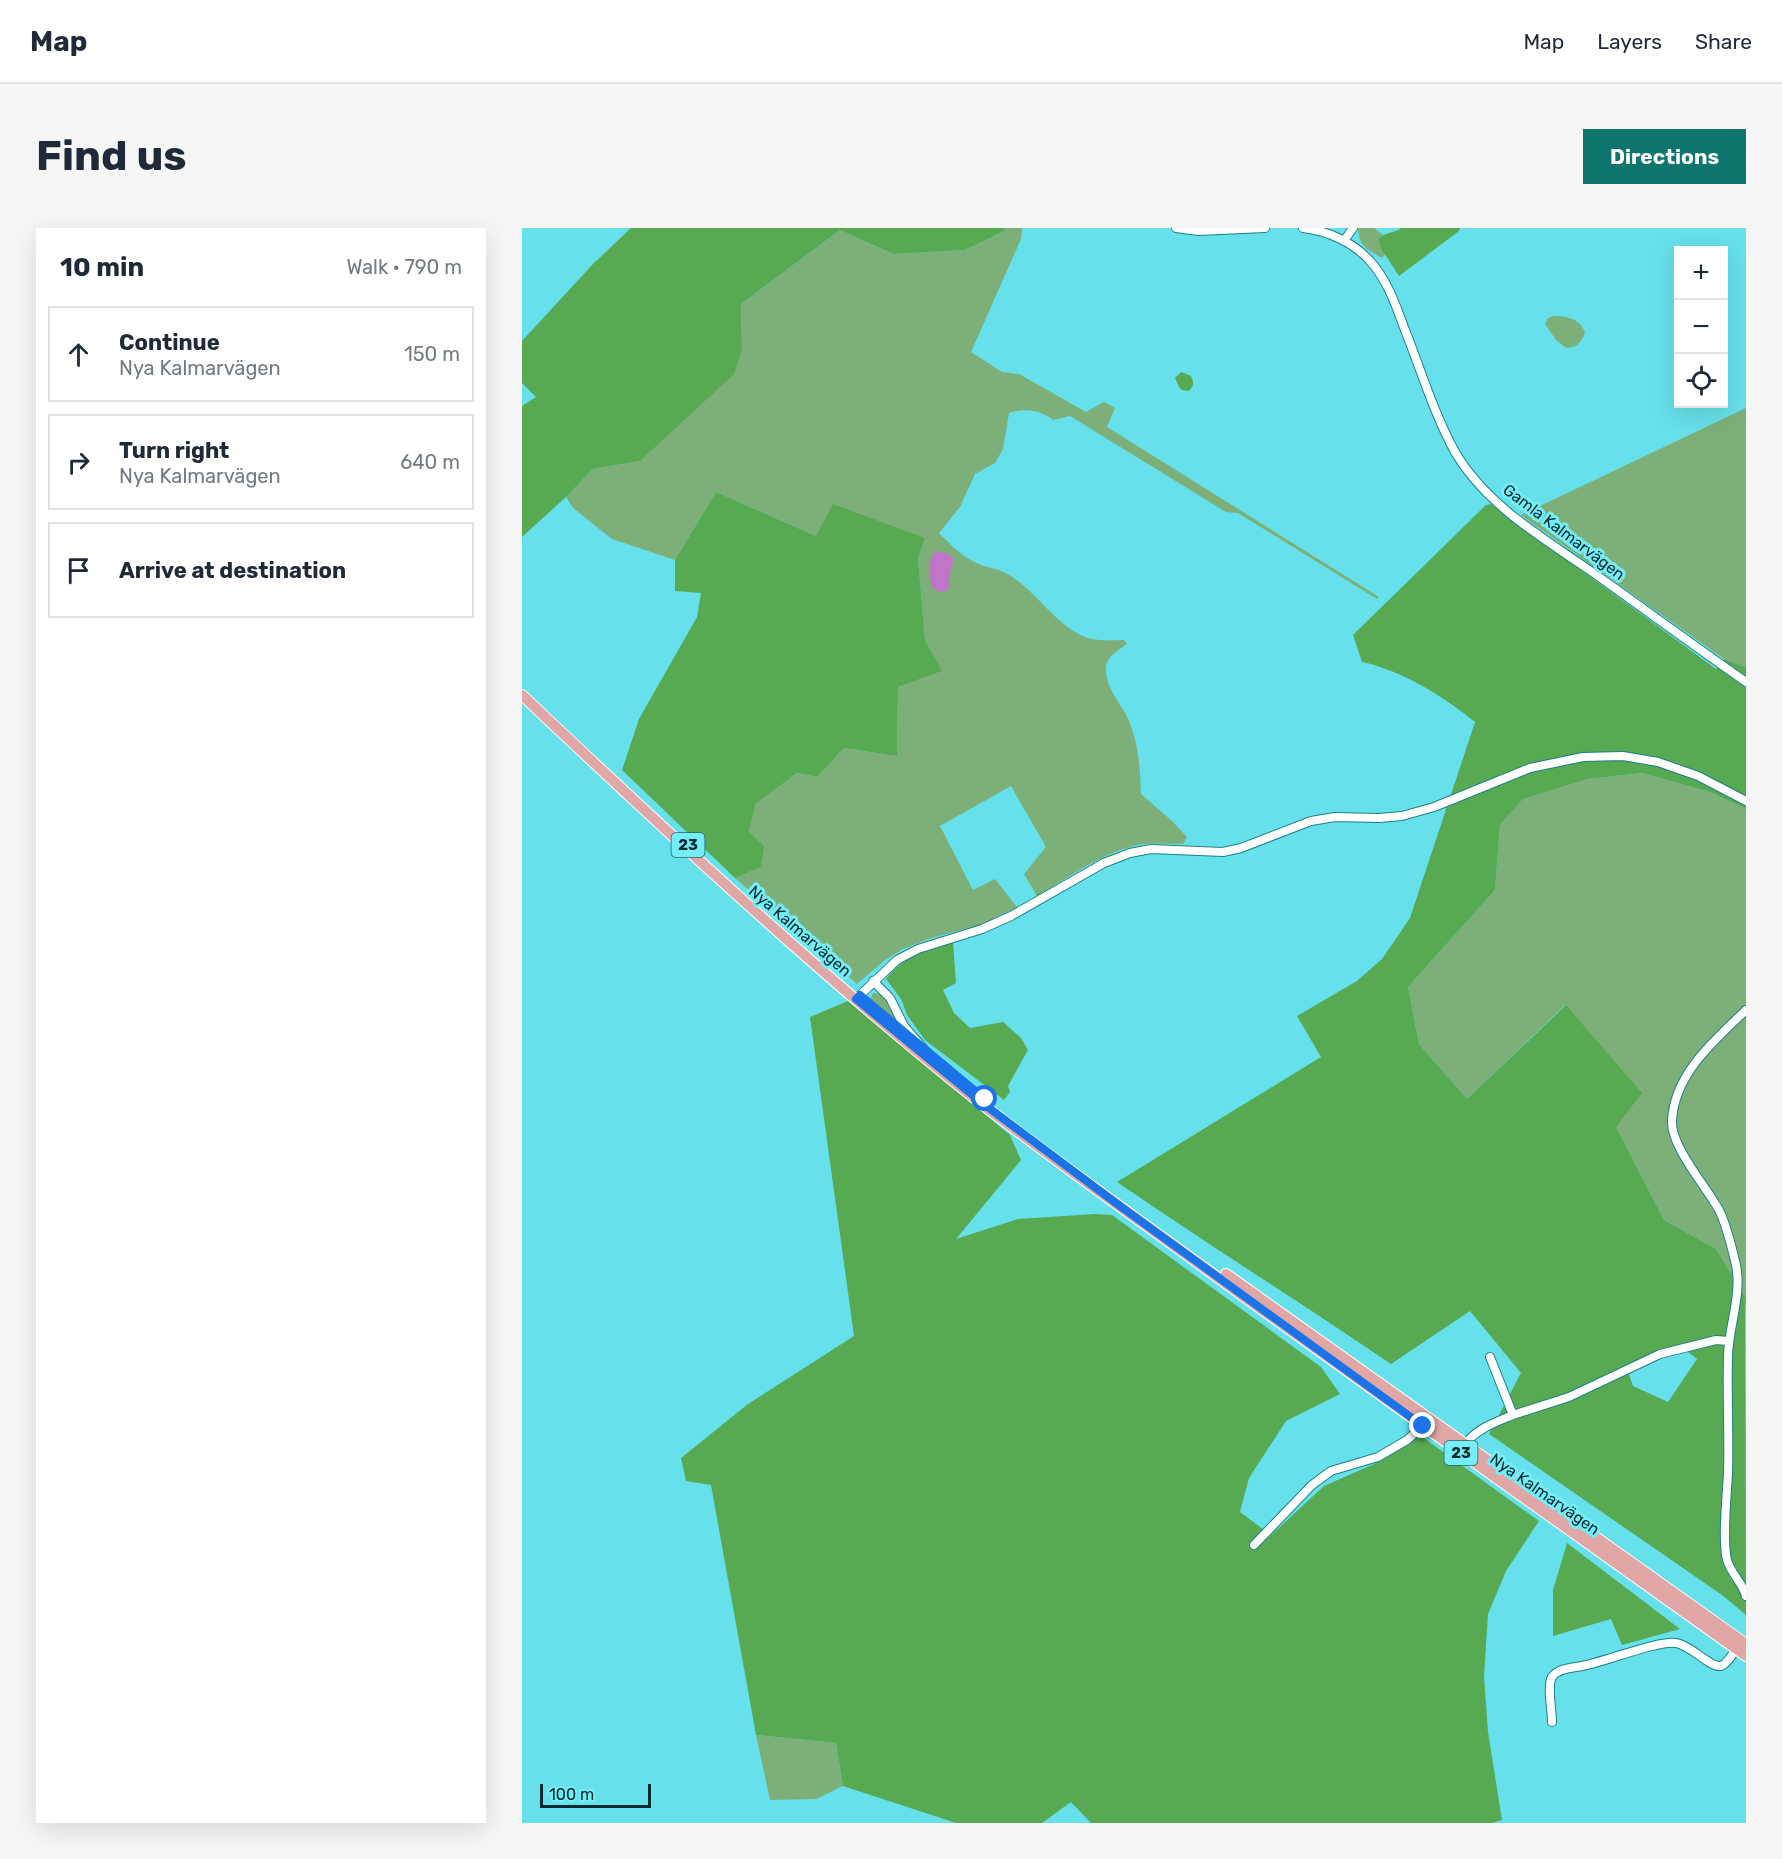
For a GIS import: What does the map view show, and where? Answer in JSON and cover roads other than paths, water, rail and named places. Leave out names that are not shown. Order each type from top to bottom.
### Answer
[{"type":"main road","name":"Nya Kalmarvägen","points":[[522,687],[733,886],[858,997],[985,1099],[1124,1203],[1466,1444],[1741,1647],[1746,1656]]},
{"type":"main road","name":"Nya Kalmarvägen","points":[[522,695],[729,890],[981,1102],[1423,1426],[1741,1647]]},
{"type":"street","points":[[1176,228],[1198,231],[1265,228]]},
{"type":"street","name":"Gamla Kalmarvägen","points":[[1303,228],[1324,232],[1344,241],[1370,261],[1384,280],[1449,440],[1480,486],[1519,520],[1746,682]]},
{"type":"street","points":[[1344,241],[1353,228]]},
{"type":"street","points":[[858,997],[897,960],[918,949],[1011,916],[1104,863],[1130,853],[1159,849],[1223,852],[1241,848],[1311,820],[1335,817],[1379,819],[1402,816],[1426,810],[1503,778],[1548,763],[1583,757],[1623,756],[1658,762],[1698,776],[1746,801]]},
{"type":"street","points":[[873,981],[890,998],[904,1026],[924,1049]]},
{"type":"street","points":[[1746,1010],[1702,1053],[1686,1076],[1675,1103],[1671,1123],[1677,1143],[1720,1213],[1736,1265],[1737,1278],[1729,1341],[1726,1401],[1727,1559],[1733,1575],[1744,1589],[1746,1596]]},
{"type":"street","points":[[1466,1444],[1473,1434],[1484,1427],[1569,1397],[1660,1354],[1716,1340],[1729,1341]]},
{"type":"street","points":[[1490,1357],[1513,1415]]},
{"type":"street","points":[[1254,1545],[1312,1485],[1331,1471],[1378,1457],[1407,1440],[1423,1426]]},
{"type":"street","points":[[1552,1722],[1550,1684],[1551,1679],[1561,1670],[1594,1664],[1661,1644],[1676,1642],[1696,1652],[1713,1665],[1721,1666],[1741,1647]]}]
